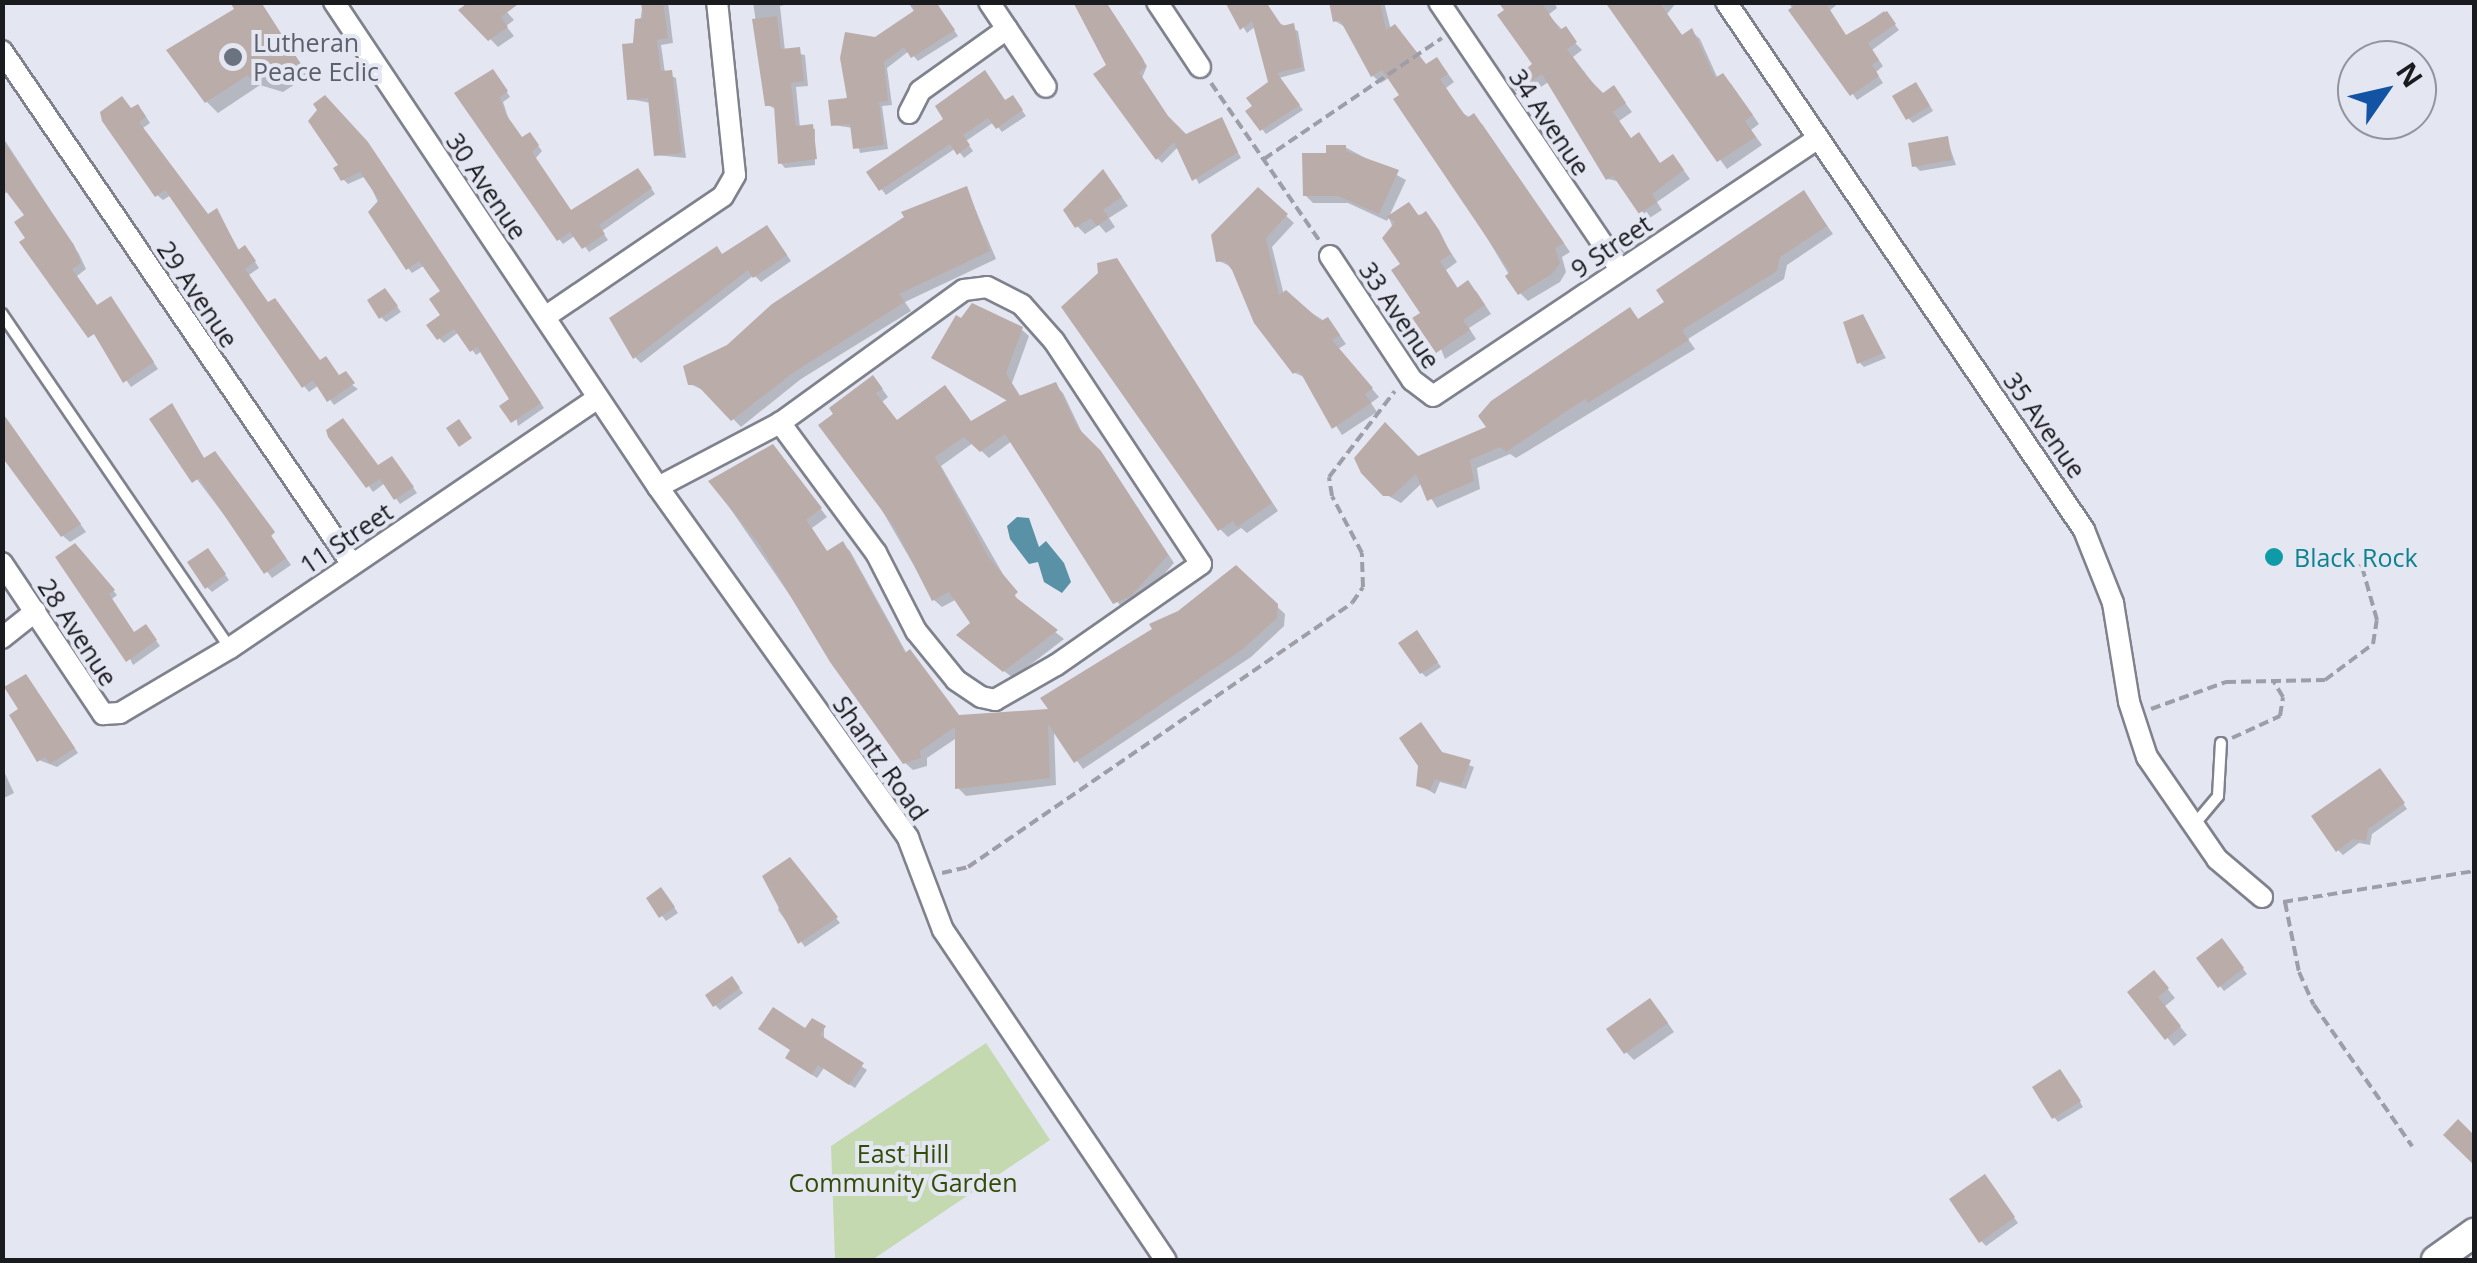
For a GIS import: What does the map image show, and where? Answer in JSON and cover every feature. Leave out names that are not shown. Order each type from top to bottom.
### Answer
[{"type":"street","name":"30 Avenue","points":[[334,2],[597,399]]},
{"type":"street","points":[[544,317],[723,196],[735,175],[716,2]]},
{"type":"street","points":[[989,2],[1046,86]]},
{"type":"street","points":[[1156,2],[1200,67]]},
{"type":"street","name":"34 Avenue","points":[[1439,2],[1620,269]]},
{"type":"street","name":"35 Avenue","points":[[1726,2],[2084,530],[2113,603],[2133,716],[2161,784],[2231,873],[2262,896]]},
{"type":"street","points":[[909,112],[920,91],[1007,29]]},
{"type":"street","name":"29 Avenue","points":[[2,52],[352,564]]},
{"type":"street","name":"9 Street","points":[[1433,396],[1818,138]]},
{"type":"street","name":"33 Avenue","points":[[1330,256],[1412,380],[1433,396]]},
{"type":"street","points":[[658,488],[780,422],[951,298],[987,287],[1022,305],[1054,340],[1201,564],[1056,666],[994,700],[982,697],[956,680],[916,631],[876,553],[780,422]]},
{"type":"street","name":"11 Street","points":[[120,712],[230,648],[597,399]]},
{"type":"street","name":"Shantz Road","points":[[597,399],[908,838],[943,930],[1166,1260]]},
{"type":"street","name":"28 Avenue","points":[[2,562],[102,714],[120,712]]},
{"type":"street","points":[[2,638],[36,611]]},
{"type":"street","points":[[2436,1260],[2474,1233]]},
{"type":"lane","points":[[2,314],[230,648]]},
{"type":"lane","points":[[2193,827],[2218,796],[2220,742]]},
{"type":"path","points":[[1264,160],[1448,34]]},
{"type":"path","points":[[1200,67],[1330,256]]},
{"type":"path","points":[[930,862],[946,874],[968,867],[1352,603],[1362,587],[1362,553],[1332,496],[1330,477],[1387,396],[1412,380]]},
{"type":"path","points":[[2133,716],[2226,682],[2324,680],[2378,634],[2362,567],[2312,558]]},
{"type":"path","points":[[2250,732],[2280,716],[2283,697],[2274,682]]},
{"type":"path","points":[[2262,896],[2285,902],[2474,871]]},
{"type":"path","points":[[2285,902],[2300,972],[2314,1004],[2412,1146]]},
{"type":"green space","name":"East Hill Community Garden","points":[[986,1043],[1050,1140],[872,1260],[835,1260],[831,1146]]},
{"type":"water","points":[[1017,517],[1029,518],[1039,547],[1046,541],[1064,563],[1071,582],[1062,593],[1044,582],[1038,562],[1029,564],[1010,539],[1007,526]]},
{"type":"building","name":"Lutheran Peace Eclic","points":[[230,2],[261,2],[300,63],[270,83],[265,75],[252,81],[248,75],[205,103],[166,50],[234,9]]},
{"type":"building","points":[[469,2],[521,2],[501,17],[508,27],[488,41],[458,10]]},
{"type":"building","points":[[641,2],[663,2],[668,38],[657,40],[661,71],[672,70],[682,153],[654,156],[648,98],[627,100],[622,44],[633,43],[635,19],[643,18]]},
{"type":"building","points":[[909,2],[936,2],[955,30],[911,58],[904,47],[884,62],[888,101],[879,102],[884,145],[853,149],[850,124],[831,126],[828,100],[847,98],[840,58],[845,32],[875,37],[915,10]]},
{"type":"building","points":[[1073,2],[1106,2],[1143,59],[1146,67],[1139,72],[1168,116],[1186,134],[1222,117],[1238,152],[1192,181],[1174,142],[1156,160],[1093,74],[1106,65]]},
{"type":"building","points":[[1225,2],[1266,2],[1282,26],[1294,23],[1302,67],[1277,73],[1300,105],[1260,131],[1245,111],[1252,106],[1246,98],[1268,82],[1252,21],[1240,30]]},
{"type":"building","points":[[1329,2],[1380,2],[1386,30],[1395,24],[1426,64],[1437,57],[1448,74],[1440,79],[1456,103],[1467,118],[1474,113],[1564,243],[1555,248],[1560,263],[1552,274],[1518,295],[1505,276],[1510,272],[1393,99],[1399,95],[1382,70],[1371,77],[1340,20],[1333,22]]},
{"type":"building","points":[[1498,2],[1541,2],[1560,30],[1566,26],[1577,42],[1567,49],[1587,77],[1603,93],[1614,85],[1626,103],[1613,112],[1631,138],[1639,132],[1660,163],[1673,154],[1684,170],[1652,194],[1657,202],[1639,214],[1613,176],[1606,180],[1542,74],[1516,91],[1510,82],[1532,64],[1497,15],[1504,10]]},
{"type":"building","points":[[1605,2],[1659,2],[1682,35],[1692,28],[1715,78],[1723,73],[1753,115],[1745,121],[1756,137],[1717,162]]},
{"type":"building","points":[[1799,2],[1825,2],[1846,35],[1887,11],[1896,24],[1868,43],[1879,60],[1872,65],[1879,76],[1850,96],[1788,10]]},
{"type":"building","points":[[777,16],[781,49],[800,47],[804,81],[791,83],[796,126],[813,124],[817,159],[778,164],[774,106],[765,106],[752,19]]},
{"type":"building","points":[[493,69],[508,91],[500,97],[505,113],[522,137],[530,132],[539,145],[532,152],[571,210],[638,168],[652,188],[599,225],[605,234],[582,249],[570,232],[557,241],[454,93]]},
{"type":"building","points":[[985,70],[1005,100],[1013,95],[1023,110],[996,129],[988,118],[963,135],[970,145],[957,155],[950,144],[879,191],[866,172],[943,119],[935,106]]},
{"type":"building","points":[[1916,82],[1930,106],[1906,120],[1892,96]]},
{"type":"building","points":[[325,95],[368,142],[541,403],[511,423],[499,406],[509,399],[477,347],[470,352],[454,329],[437,340],[426,325],[440,315],[429,299],[440,291],[419,261],[406,270],[368,212],[379,200],[360,172],[341,181],[333,168],[338,165],[308,121],[317,110],[313,104]]},
{"type":"building","points":[[122,96],[131,108],[138,104],[146,117],[139,122],[208,214],[217,208],[238,250],[245,245],[256,261],[245,269],[268,302],[275,298],[320,360],[326,356],[339,375],[346,371],[355,383],[327,402],[313,380],[302,388],[165,190],[155,197],[102,121],[100,112]]},
{"type":"building","points":[[1948,136],[1952,160],[1912,167],[1908,143]]},
{"type":"building","points":[[2,139],[74,245],[81,263],[72,269],[97,305],[111,296],[154,362],[123,383],[94,334],[88,338],[19,242],[25,238],[14,222],[24,215],[2,186]]},
{"type":"building","points":[[1326,145],[1346,145],[1346,151],[1399,170],[1379,214],[1338,196],[1303,196],[1302,153],[1326,153]]},
{"type":"building","points":[[1103,169],[1122,197],[1103,210],[1109,218],[1097,226],[1091,218],[1075,228],[1063,210]]},
{"type":"building","points":[[967,186],[990,251],[899,294],[905,302],[794,372],[731,421],[697,385],[688,385],[683,366],[727,345],[772,304],[904,217],[901,212]]},
{"type":"building","points":[[1258,187],[1288,214],[1266,238],[1279,295],[1286,290],[1321,321],[1328,317],[1340,335],[1332,340],[1373,388],[1365,394],[1371,403],[1332,429],[1299,370],[1293,374],[1254,323],[1232,270],[1225,261],[1216,262],[1211,235]]},
{"type":"building","points":[[1804,190],[1827,226],[1780,257],[1777,271],[1682,330],[1689,340],[1588,403],[1585,399],[1506,452],[1500,447],[1470,460],[1474,481],[1427,501],[1416,474],[1392,496],[1383,496],[1361,473],[1354,458],[1385,422],[1418,456],[1486,427],[1478,416],[1491,401],[1630,307],[1638,319],[1664,302],[1656,290]]},
{"type":"building","points":[[1409,202],[1419,216],[1426,211],[1439,230],[1451,254],[1440,261],[1457,288],[1468,280],[1485,305],[1463,320],[1470,330],[1436,353],[1412,318],[1420,313],[1391,270],[1400,264],[1382,238],[1395,222],[1386,217]]},
{"type":"building","points":[[767,225],[787,255],[753,278],[748,270],[633,359],[609,318],[717,246],[722,254]]},
{"type":"building","points":[[1117,258],[1272,503],[1237,527],[1233,521],[1218,531],[1061,307],[1098,273],[1097,263]]},
{"type":"building","points":[[385,288],[398,306],[379,319],[367,300]]},
{"type":"building","points":[[972,303],[1023,327],[1006,373],[1019,396],[1056,382],[1078,428],[1101,451],[1168,555],[1131,596],[1113,604],[1005,434],[980,452],[964,437],[935,457],[989,558],[1018,592],[1014,596],[1058,630],[1003,672],[956,635],[970,623],[949,592],[932,601],[895,528],[818,425],[833,414],[829,408],[873,375],[883,389],[876,393],[897,420],[945,385],[971,421],[1007,400],[931,358],[956,315],[961,318]]},
{"type":"building","points":[[1863,314],[1883,353],[1857,364],[1843,322]]},
{"type":"building","points":[[172,403],[204,458],[215,451],[275,532],[271,536],[286,558],[264,574],[199,478],[192,483],[149,419]]},
{"type":"building","points":[[2,412],[81,524],[61,537],[2,457]]},
{"type":"building","points":[[343,418],[378,465],[392,456],[414,487],[394,500],[380,479],[366,488],[328,437],[326,430]]},
{"type":"building","points":[[459,419],[472,438],[459,447],[446,428]]},
{"type":"building","points":[[773,444],[822,508],[806,520],[827,551],[843,541],[905,653],[910,649],[959,715],[1048,709],[1040,698],[1152,629],[1149,624],[1178,611],[1236,565],[1278,604],[1277,618],[1243,649],[1074,763],[1048,724],[1050,778],[955,789],[955,727],[920,751],[921,758],[903,764],[830,662],[759,544],[708,481]]},
{"type":"building","points":[[75,543],[115,590],[109,594],[134,632],[146,624],[157,640],[126,662],[55,557]]},
{"type":"building","points":[[208,548],[226,574],[205,589],[187,562]]},
{"type":"building","points":[[1417,630],[1438,662],[1420,674],[1398,643]]},
{"type":"building","points":[[26,674],[75,748],[50,764],[45,757],[37,762],[9,715],[18,709],[4,687]]},
{"type":"building","points":[[1421,722],[1442,752],[1471,760],[1461,786],[1435,779],[1430,790],[1416,786],[1418,766],[1399,738]]},
{"type":"building","points":[[2380,768],[2405,803],[2368,829],[2366,841],[2353,839],[2336,852],[2311,816]]},
{"type":"building","points":[[790,857],[838,917],[798,944],[762,876]]},
{"type":"building","points":[[661,887],[675,907],[659,918],[646,898]]},
{"type":"building","points":[[2222,938],[2244,968],[2218,988],[2196,958]]},
{"type":"building","points":[[2154,970],[2169,988],[2158,997],[2181,1026],[2165,1040],[2127,992]]},
{"type":"building","points":[[732,976],[740,988],[713,1007],[705,995]]},
{"type":"building","points":[[1650,998],[1668,1023],[1624,1054],[1606,1029]]},
{"type":"building","points":[[773,1007],[805,1028],[812,1018],[826,1026],[820,1035],[864,1063],[849,1085],[818,1065],[812,1075],[785,1058],[790,1050],[758,1029]]},
{"type":"building","points":[[2060,1069],[2081,1101],[2052,1119],[2032,1087]]},
{"type":"building","points":[[2458,1119],[2474,1135],[2474,1165],[2443,1135]]},
{"type":"building","points":[[1985,1174],[2015,1217],[1979,1243],[1949,1199]]},
{"type":"place","name":"Lutheran Peace Eclic","points":[[233,57]]},
{"type":"place","name":"Black Rock","points":[[2274,557]]}]
